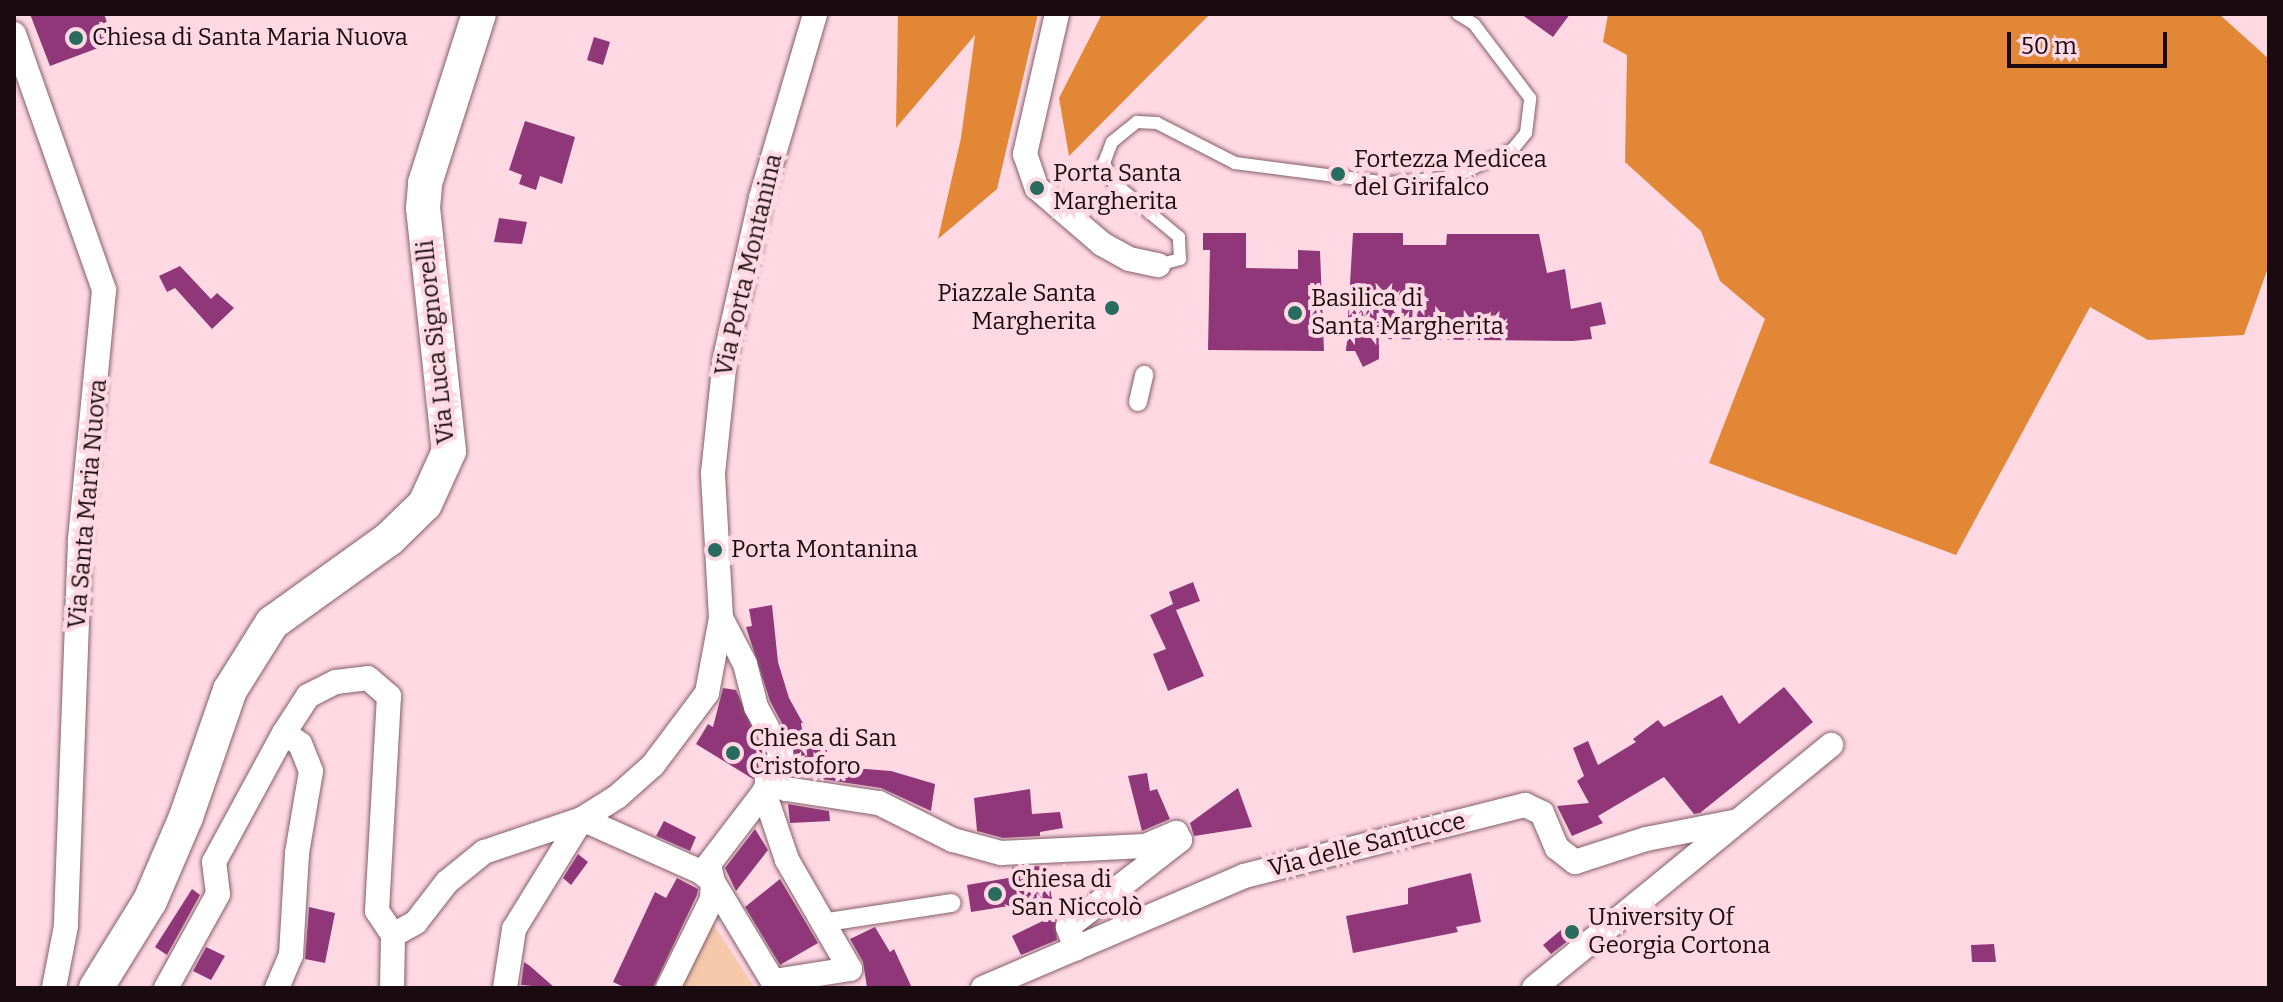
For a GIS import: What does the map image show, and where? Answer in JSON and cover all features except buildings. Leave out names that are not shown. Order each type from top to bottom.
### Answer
[{"type":"main road","name":"Via Luca Signorelli","points":[[96,988],[150,901],[186,817],[230,690],[272,623],[389,539],[425,504],[449,451],[423,208],[429,171],[479,14]]},
{"type":"street","name":"Via Porta Montanina","points":[[766,786],[781,753],[756,707],[745,664],[721,618],[713,473],[725,358],[761,198],[815,14]]},
{"type":"street","points":[[1057,14],[1025,154],[1037,188],[1102,244],[1129,259],[1158,265]]},
{"type":"street","name":"Via Santa Maria Nuova","points":[[14,34],[104,290],[80,540],[66,926],[54,988]]},
{"type":"street","points":[[1138,402],[1144,375]]},
{"type":"street","points":[[393,935],[416,922],[447,882],[484,852],[582,819],[617,797],[677,738],[707,693],[721,618]]},
{"type":"street","points":[[166,988],[218,894],[214,862],[284,733],[308,696],[336,682],[368,678],[389,696],[377,911],[393,935],[392,988]]},
{"type":"street","points":[[277,988],[291,955],[297,853],[311,771],[300,744],[284,733]]},
{"type":"street","points":[[1534,988],[1831,745]]},
{"type":"street","points":[[582,819],[713,882],[776,985],[850,969],[787,860],[766,786]]},
{"type":"street","points":[[766,786],[879,803],[953,840],[1001,853],[1145,846],[1176,833],[1180,840],[1068,927],[1076,949]]},
{"type":"street","points":[[668,988],[712,899],[713,882],[709,864],[766,786]]},
{"type":"street","name":"Via delle Santucce","points":[[983,988],[1244,876],[1525,805],[1542,813],[1557,848],[1575,862],[1646,839],[1738,821]]},
{"type":"street","points":[[505,988],[514,929],[582,819]]},
{"type":"street","points":[[821,923],[951,903]]},
{"type":"lane","points":[[1158,265],[1180,259],[1179,237],[1114,183],[1104,163],[1112,142],[1137,122],[1157,123],[1235,163],[1390,183],[1454,177],[1513,149],[1526,133],[1530,98],[1474,24],[1458,14]]},
{"type":"shaded area","points":[[898,14],[1038,14],[997,189],[938,239],[961,138],[975,35],[896,128]]},
{"type":"shaded area","points":[[1102,14],[1210,14],[1069,156],[1059,98]]},
{"type":"shaded area","points":[[1608,14],[2219,14],[2269,59],[2269,265],[2244,335],[2148,340],[2090,307],[1956,555],[1709,463],[1765,319],[1720,281],[1701,231],[1625,162],[1627,55],[1603,42]]},
{"type":"shaded area","points":[[712,922],[755,988],[681,988]]},
{"type":"place","name":"Chiesa di Santa Maria Nuova","points":[[76,38]]},
{"type":"place","name":"Fortezza Medicea del Girifalco","points":[[1338,174]]},
{"type":"place","name":"Porta Santa Margherita","points":[[1037,188]]},
{"type":"place","name":"Piazzale Santa Margherita","points":[[1112,308]]},
{"type":"place","name":"Basilica di Santa Margherita","points":[[1295,313]]},
{"type":"place","name":"Porta Montanina","points":[[715,550]]},
{"type":"place","name":"Chiesa di San Cristoforo","points":[[733,753]]},
{"type":"place","name":"Chiesa di San Niccolò","points":[[995,894]]},
{"type":"place","name":"University Of Georgia Cortona","points":[[1572,932]]}]
